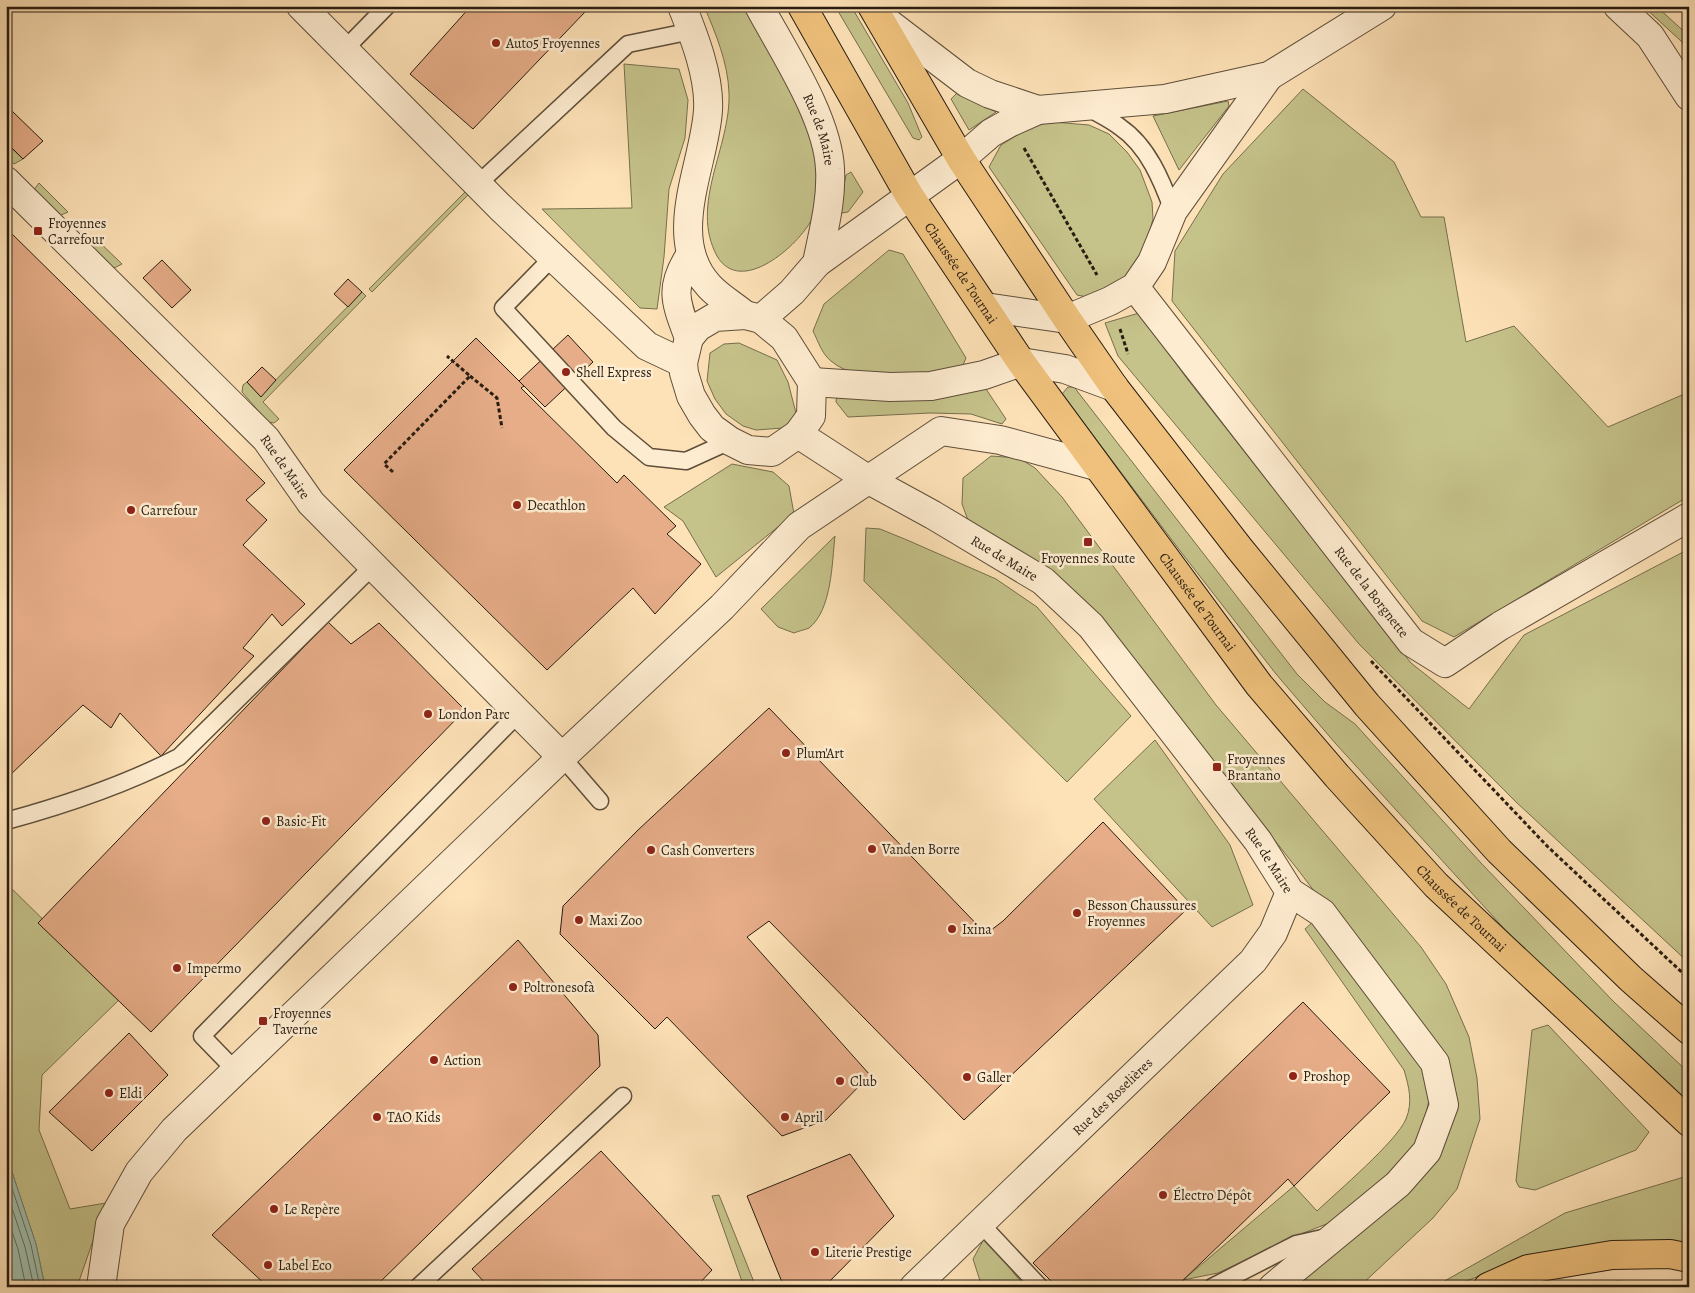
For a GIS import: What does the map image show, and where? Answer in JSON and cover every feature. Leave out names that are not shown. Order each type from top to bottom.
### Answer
[{"type":"main road","name":"Chaussée de Tournai","points":[[802,6],[910,195],[1021,362],[1259,685],[1337,776],[1436,885],[1689,1122]]},
{"type":"main road","points":[[874,10],[961,158],[1066,319],[1114,387],[1239,548],[1368,705],[1499,851],[1631,979],[1689,1030]]},
{"type":"main road","points":[[1488,1287],[1528,1269],[1612,1255],[1670,1254],[1689,1258]]},
{"type":"street","points":[[301,6],[344,52],[478,184],[647,346],[686,350]]},
{"type":"street","name":"Rue de Maire","points":[[759,6],[806,95],[826,139],[830,168],[830,193],[817,263]]},
{"type":"street","points":[[686,350],[698,327],[715,317],[753,317],[792,292],[817,263],[961,158],[991,133],[1038,110],[1165,99],[1269,76],[1382,6]]},
{"type":"street","points":[[1618,6],[1650,36],[1689,96]]},
{"type":"street","points":[[874,10],[967,83],[990,94],[1038,110]]},
{"type":"street","points":[[687,19],[703,72],[708,109],[701,153],[689,198],[691,254],[708,285],[784,338],[812,382],[811,416],[798,434],[772,452],[748,450],[730,441],[712,428],[702,415],[692,396],[686,350],[676,304],[678,273],[691,254]]},
{"type":"street","points":[[985,307],[1066,319],[1110,301],[1135,287],[1152,262],[1173,211],[1269,76]]},
{"type":"street","name":"Rue de Maire","points":[[6,181],[266,438],[311,503],[562,757]]},
{"type":"street","name":"Rue de la Borgnette","points":[[1135,287],[1411,642],[1445,663],[1500,626],[1689,517]]},
{"type":"street","points":[[812,382],[890,387],[931,386],[984,375],[1021,362],[1065,369],[1114,387]]},
{"type":"street","points":[[101,1287],[110,1224],[139,1172],[174,1130],[562,757],[722,607],[799,526],[940,431],[1000,440],[1096,466]]},
{"type":"street","name":"Rue de Maire","points":[[798,434],[869,480],[933,515],[1043,581],[1091,626],[1258,841],[1290,892],[1322,913],[1435,1063],[1444,1105],[1427,1151],[1398,1184],[1273,1287]]},
{"type":"street","name":"Rue des Roselières","points":[[914,1287],[1253,961],[1273,933],[1290,892]]},
{"type":"lane","points":[[344,52],[387,6]]},
{"type":"lane","points":[[478,184],[628,44],[687,19]]},
{"type":"lane","points":[[1086,106],[1122,128],[1147,155],[1165,189],[1173,211]]},
{"type":"lane","points":[[553,257],[502,308],[614,428],[649,457],[686,461],[730,441]]},
{"type":"lane","points":[[6,821],[44,811],[142,776],[179,757],[374,566]]},
{"type":"lane","points":[[236,1071],[202,1036],[519,713]]},
{"type":"lane","points":[[562,757],[600,801]]},
{"type":"lane","points":[[418,1287],[623,1096]]},
{"type":"lane","points":[[980,1223],[1040,1287]]},
{"type":"lane","points":[[1212,1287],[1296,1244],[1337,1235]]},
{"type":"path","points":[[447,356],[497,398],[502,428]]},
{"type":"path","points":[[393,472],[384,464],[470,376]]},
{"type":"shaded area","points":[[704,6],[747,6],[796,99],[820,157],[819,180],[812,219],[795,242],[783,253],[769,263],[754,269],[740,271],[727,267],[717,256],[710,236],[707,216],[709,196],[724,134],[729,93],[724,60]]},
{"type":"shaded area","points":[[835,6],[851,6],[908,103],[922,137],[919,140],[913,138]]},
{"type":"shaded area","points":[[1643,6],[1656,6],[1689,36],[1689,53],[1682,42]]},
{"type":"shaded area","points":[[624,64],[679,69],[688,100],[685,138],[669,189],[664,257],[657,309],[640,308],[542,209],[632,208]]},
{"type":"shaded area","points":[[1303,89],[1394,162],[1421,217],[1444,217],[1466,342],[1514,326],[1608,427],[1689,392],[1689,496],[1454,637],[1422,621],[1172,301],[1175,251],[1223,174]]},
{"type":"shaded area","points":[[958,92],[996,112],[969,130],[951,99]]},
{"type":"shaded area","points":[[1228,101],[1229,106],[1179,170],[1153,116]]},
{"type":"shaded area","points":[[1053,122],[1089,125],[1109,134],[1127,152],[1140,170],[1152,202],[1153,219],[1147,241],[1130,276],[1087,297],[1077,295],[989,167],[1001,145],[1032,126]]},
{"type":"shaded area","points":[[6,143],[23,159],[14,164],[6,156]]},
{"type":"shaded area","points":[[851,172],[863,192],[848,212],[842,213],[840,207],[846,175]]},
{"type":"shaded area","points":[[451,173],[469,194],[372,292],[369,289],[465,192],[450,177]]},
{"type":"shaded area","points":[[39,183],[68,212],[59,216],[33,191]]},
{"type":"shaded area","points":[[93,236],[122,264],[112,269],[87,244]]},
{"type":"shaded area","points":[[889,250],[903,254],[966,358],[961,370],[894,377],[859,374],[844,369],[831,361],[823,351],[813,331],[824,304]]},
{"type":"shaded area","points":[[362,292],[366,296],[263,402],[279,419],[274,423],[268,422],[242,392],[243,385],[247,382],[260,396]]},
{"type":"shaded area","points":[[1139,313],[1188,380],[1411,663],[1469,709],[1524,635],[1689,549],[1689,963],[1515,801],[1359,644],[1118,356],[1105,323]]},
{"type":"shaded area","points":[[739,343],[777,360],[788,382],[797,417],[783,428],[756,430],[743,426],[726,414],[715,399],[707,381],[710,353],[724,344]]},
{"type":"shaded area","points":[[1068,387],[1074,387],[1297,674],[1325,702],[1355,724],[1481,863],[1613,1001],[1689,1073],[1689,1108],[1530,957],[1336,744],[1276,674],[1062,394]]},
{"type":"shaded area","points":[[986,389],[1006,419],[1002,424],[971,414],[930,413],[848,417],[836,402],[837,391]]},
{"type":"shaded area","points":[[991,456],[1019,458],[1035,468],[1062,497],[1216,705],[1421,947],[1446,984],[1469,1037],[1477,1078],[1480,1119],[1457,1189],[1433,1218],[1359,1287],[1292,1287],[1443,1145],[1436,1053],[1302,875],[1099,617],[969,523],[962,504],[963,478]]},
{"type":"shaded area","points":[[732,464],[773,472],[789,486],[794,514],[716,577],[683,521],[664,507]]},
{"type":"shaded area","points":[[866,528],[880,529],[996,579],[1037,607],[1131,716],[1067,782],[864,581]]},
{"type":"shaded area","points":[[835,536],[830,585],[827,598],[817,620],[809,628],[794,633],[778,627],[761,609]]},
{"type":"shaded area","points":[[1155,740],[1230,845],[1253,905],[1212,927],[1094,799]]},
{"type":"shaded area","points":[[6,883],[122,997],[42,1075],[39,1130],[70,1209],[106,1203],[77,1287],[45,1287],[36,1244],[6,1154]]},
{"type":"shaded area","points":[[1314,921],[1425,1064],[1430,1095],[1424,1124],[1413,1156],[1352,1214],[1301,1234],[1218,1273],[1183,1280],[1294,1186],[1317,1211],[1379,1153],[1406,1119],[1410,1101],[1404,1070],[1305,929]]},
{"type":"shaded area","points":[[1548,1025],[1649,1132],[1636,1150],[1535,1190],[1519,1187],[1516,1181],[1532,1030]]},
{"type":"shaded area","points":[[1684,1177],[1689,1180],[1689,1243],[1613,1241],[1533,1255],[1451,1287],[1434,1287],[1565,1213]]},
{"type":"shaded area","points":[[719,1195],[756,1287],[744,1287],[712,1196]]},
{"type":"shaded area","points":[[985,1237],[1025,1287],[982,1287],[973,1259]]},
{"type":"shaded area","points":[[1618,1281],[1689,1286],[1689,1287],[1580,1287]]},
{"type":"water","points":[[6,1154],[36,1244],[45,1287],[6,1287]]},
{"type":"building","name":"Auto5 Froyennes","points":[[471,6],[582,6],[585,12],[473,129],[410,74]]},
{"type":"building","points":[[12,111],[43,141],[23,159],[6,142],[6,116]]},
{"type":"building","name":"Carrefour","points":[[6,228],[265,483],[246,500],[267,520],[243,545],[305,604],[282,626],[272,614],[243,648],[254,656],[161,756],[120,713],[111,728],[83,705],[6,779]]},
{"type":"building","points":[[162,260],[191,290],[172,308],[143,278]]},
{"type":"building","points":[[348,279],[362,292],[348,307],[334,294]]},
{"type":"building","points":[[568,335],[593,362],[545,407],[519,381]]},
{"type":"building","name":"Decathlon","points":[[476,338],[524,386],[521,388],[617,483],[624,475],[676,526],[667,534],[701,564],[655,614],[633,588],[547,670],[344,470]]},
{"type":"building","points":[[262,367],[276,380],[261,397],[247,382]]},
{"type":"building","points":[[328,622],[351,644],[379,623],[465,710],[151,1032],[38,923]]},
{"type":"building","points":[[769,708],[986,934],[1003,921],[1103,822],[1186,910],[964,1120],[769,921],[747,937],[870,1075],[826,1120],[782,1136],[667,1017],[655,1029],[560,934],[563,906],[638,830]]},
{"type":"building","points":[[518,940],[598,1035],[600,1066],[375,1287],[268,1287],[212,1235]]},
{"type":"building","points":[[1303,1002],[1390,1092],[1294,1186],[1288,1179],[1176,1287],[1058,1287],[1055,1285],[1033,1263]]},
{"type":"building","name":"Eldi","points":[[129,1033],[168,1075],[92,1151],[49,1112]]},
{"type":"building","points":[[601,1151],[712,1270],[696,1287],[489,1287],[472,1269]]},
{"type":"building","points":[[850,1154],[894,1216],[824,1287],[784,1287],[747,1196]]},
{"type":"place","name":"Auto5 Froyennes","points":[[496,43]]},
{"type":"place","name":"Froyennes Carrefour","points":[[38,231]]},
{"type":"place","name":"Shell Express","points":[[566,372]]},
{"type":"place","name":"Decathlon","points":[[517,505]]},
{"type":"place","name":"Carrefour","points":[[131,510]]},
{"type":"place","name":"Froyennes Route","points":[[1088,542]]},
{"type":"place","name":"London Parc","points":[[428,714]]},
{"type":"place","name":"Plum'Art","points":[[786,753]]},
{"type":"place","name":"Froyennes Brantano","points":[[1217,767]]},
{"type":"place","name":"Basic-Fit","points":[[266,821]]},
{"type":"place","name":"Vanden Borre","points":[[872,849]]},
{"type":"place","name":"Cash Converters","points":[[651,850]]},
{"type":"place","name":"Besson Chaussures Froyennes","points":[[1077,913]]},
{"type":"place","name":"Maxi Zoo","points":[[579,920]]},
{"type":"place","name":"Ixina","points":[[952,929]]},
{"type":"place","name":"Impermo","points":[[177,968]]},
{"type":"place","name":"Poltronesofà","points":[[513,987]]},
{"type":"place","name":"Froyennes Taverne","points":[[263,1021]]},
{"type":"place","name":"Action","points":[[434,1060]]},
{"type":"place","name":"Proshop","points":[[1293,1076]]},
{"type":"place","name":"Galler","points":[[967,1077]]},
{"type":"place","name":"Club","points":[[840,1081]]},
{"type":"place","name":"Eldi","points":[[109,1093]]},
{"type":"place","name":"TAO Kids","points":[[377,1117]]},
{"type":"place","name":"April","points":[[785,1117]]},
{"type":"place","name":"Électro Dépôt","points":[[1163,1195]]},
{"type":"place","name":"Le Repère","points":[[274,1209]]},
{"type":"place","name":"Literie Prestige","points":[[815,1252]]},
{"type":"place","name":"Label Eco","points":[[268,1265]]}]
